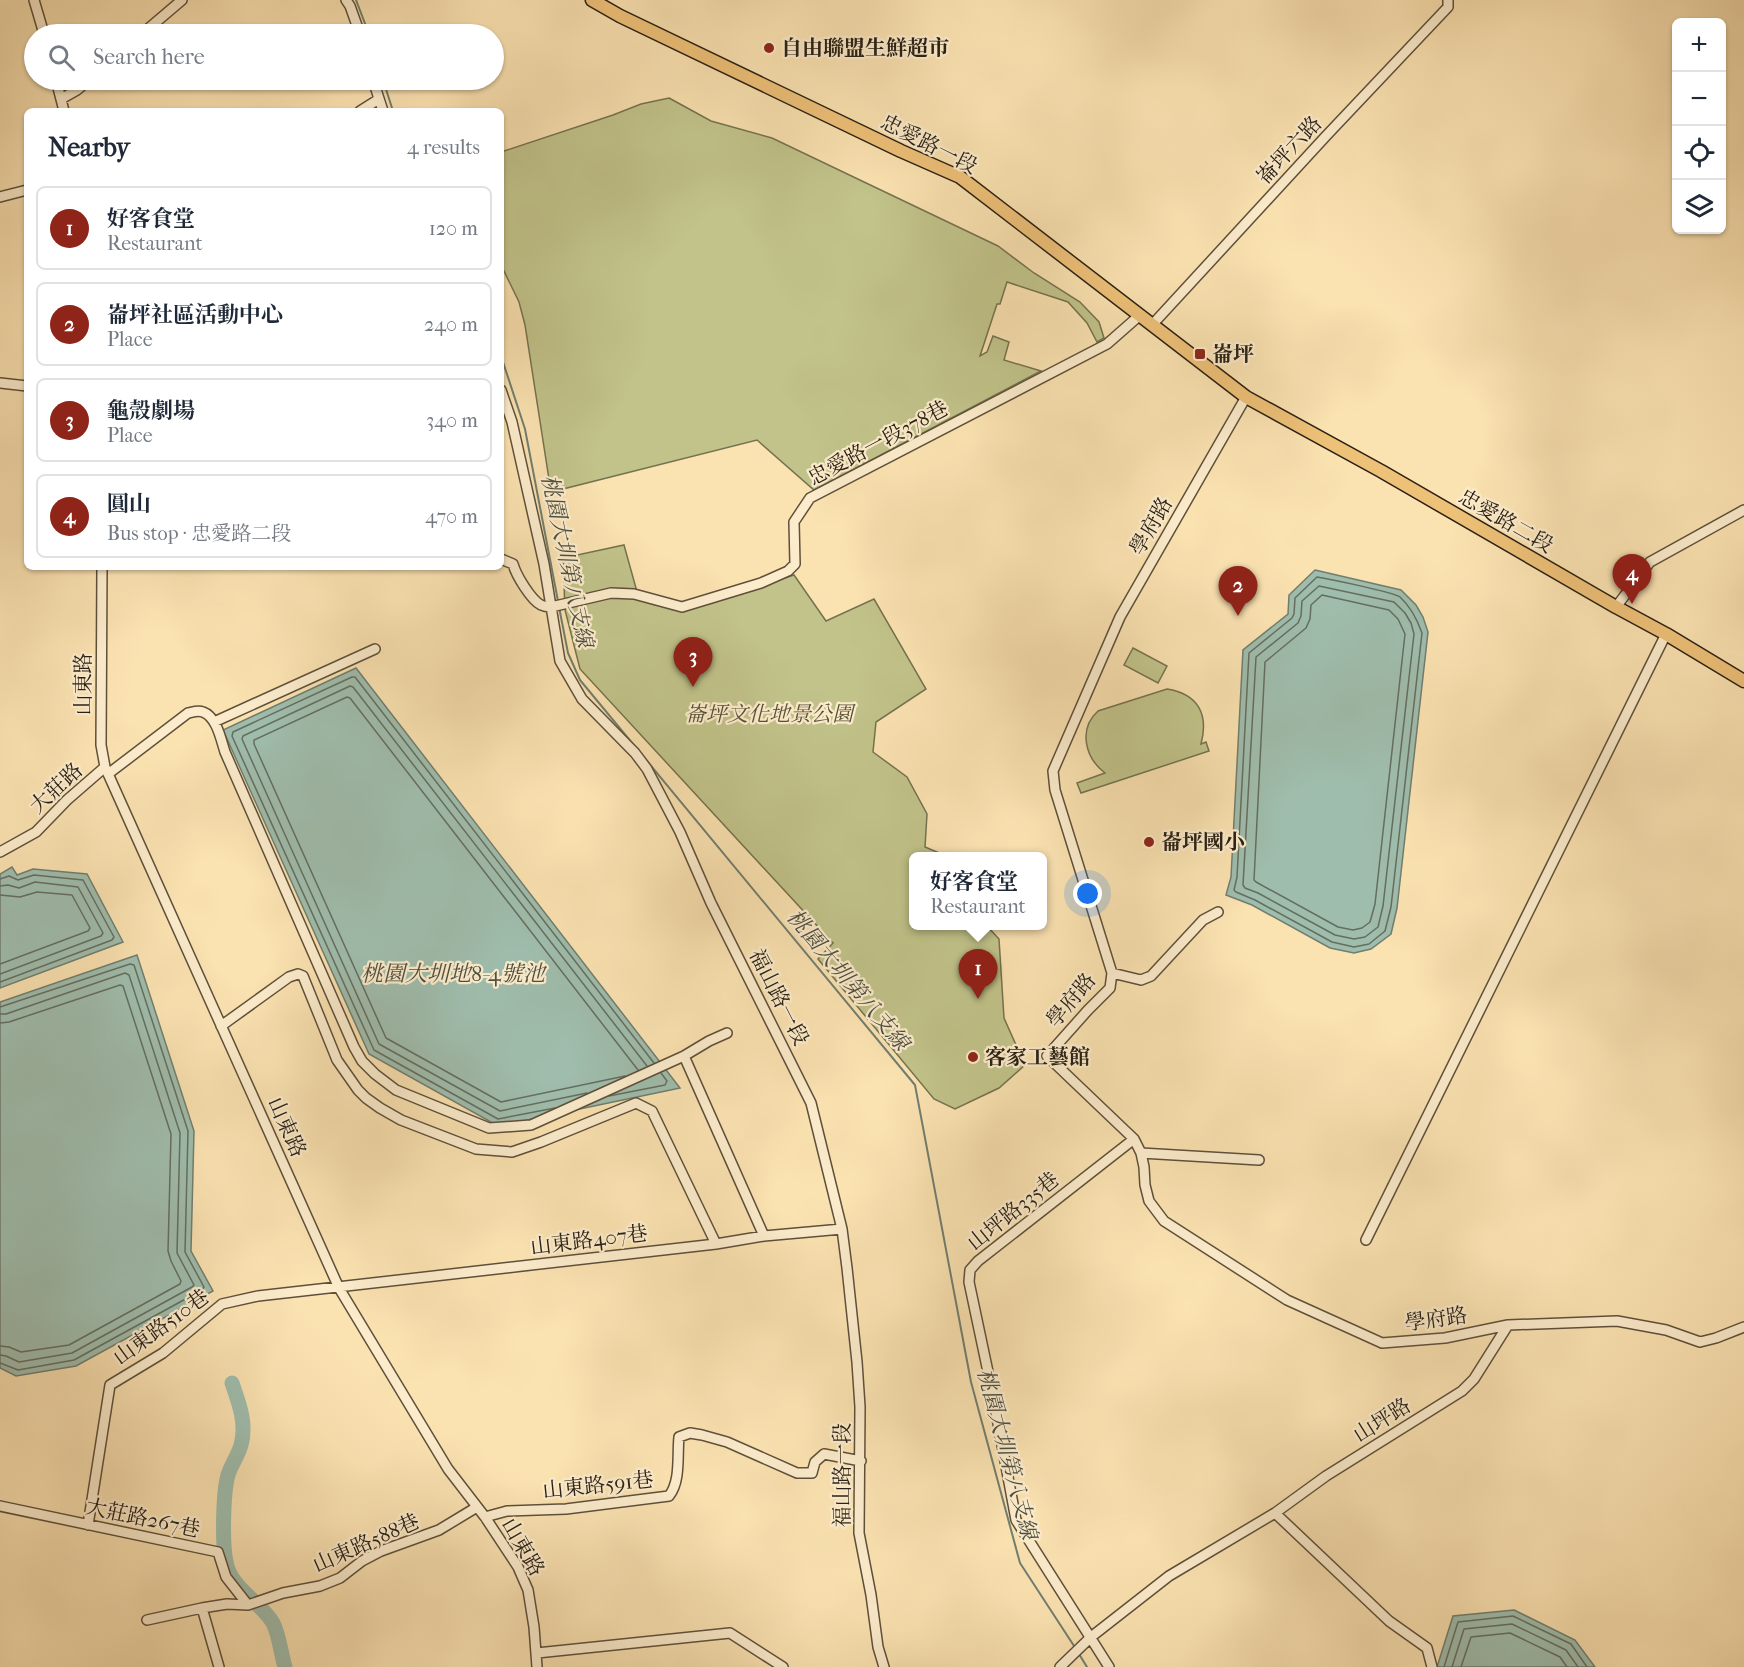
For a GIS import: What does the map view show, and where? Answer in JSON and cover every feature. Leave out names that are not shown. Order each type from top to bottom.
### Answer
[{"type":"main road","name":"忠愛路一段","points":[[592,0],[847,125],[960,177],[1246,396]]},
{"type":"main road","name":"忠愛路二段","points":[[1246,396],[1665,633],[1744,681]]},
{"type":"street","points":[[34,0],[41,24]]},
{"type":"street","points":[[154,24],[182,0]]},
{"type":"street","points":[[346,0],[356,24]]},
{"type":"street","name":"崙坪六路","points":[[1152,325],[1448,7],[1448,0]]},
{"type":"street","points":[[59,90],[63,108]]},
{"type":"street","points":[[61,99],[77,90]]},
{"type":"street","points":[[376,90],[382,108]]},
{"type":"street","points":[[365,108],[379,99]]},
{"type":"street","points":[[0,197],[24,191]]},
{"type":"street","name":"忠愛路一段378巷","points":[[556,606],[611,593],[634,594],[682,607],[761,583],[788,572],[795,564],[794,522],[810,498],[1107,344],[1140,315]]},
{"type":"street","points":[[0,383],[24,386]]},
{"type":"street","name":"學府路","points":[[1246,396],[1120,616],[1053,771],[1055,790],[1112,973],[1110,988],[1047,1056],[1134,1139],[1141,1153],[1149,1201],[1164,1221],[1287,1300],[1382,1343],[1445,1338],[1508,1325]]},
{"type":"street","name":"福山路一段","points":[[504,399],[512,422],[544,564],[556,606],[560,661],[582,699],[628,745],[647,769],[680,832],[711,903],[812,1103],[842,1229],[857,1362],[861,1461],[859,1533],[884,1667]]},
{"type":"street","points":[[1616,607],[1650,562],[1744,510]]},
{"type":"street","points":[[504,560],[513,564],[515,572],[535,600],[542,606],[556,606]]},
{"type":"street","name":"山東路","points":[[102,570],[101,745],[106,771],[339,1288],[448,1469],[485,1517],[519,1567],[528,1590],[537,1667]]},
{"type":"street","points":[[1366,1240],[1665,633]]},
{"type":"street","points":[[375,649],[214,722],[349,1037],[362,1061],[396,1090],[489,1128],[531,1125],[684,1056],[727,1033]]},
{"type":"street","name":"大莊路","points":[[0,852],[36,832],[67,800],[188,713],[200,711],[207,713],[214,722]]},
{"type":"street","points":[[1112,973],[1141,980],[1151,976],[1203,920],[1218,912]]},
{"type":"street","points":[[221,1026],[289,977],[303,975],[337,1060],[366,1098],[401,1120],[476,1149],[512,1152],[541,1143],[636,1103],[652,1111],[716,1244]]},
{"type":"street","points":[[684,1056],[764,1236]]},
{"type":"street","name":"山坪路335巷","points":[[1091,1636],[1016,1520],[969,1282],[970,1270],[978,1261],[1134,1139]]},
{"type":"street","points":[[1141,1153],[1259,1160]]},
{"type":"street","name":"山東路407巷","points":[[339,1288],[716,1244],[764,1236],[842,1229]]},
{"type":"street","name":"山東路510巷","points":[[88,1525],[110,1385],[163,1353],[222,1304],[258,1296],[339,1288]]},
{"type":"street","points":[[1508,1325],[1617,1321],[1666,1330],[1700,1342],[1744,1327]]},
{"type":"street","name":"山坪路","points":[[1060,1667],[1091,1636],[1169,1576],[1275,1514],[1326,1476],[1462,1391],[1474,1379],[1508,1325]]},
{"type":"street","name":"山東路591巷","points":[[485,1517],[507,1511],[566,1509],[669,1496],[676,1481],[679,1437],[690,1433],[727,1442],[797,1473],[812,1473],[815,1462],[824,1454],[861,1461]]},
{"type":"street","name":"大莊路267巷","points":[[0,1506],[218,1552],[226,1577],[248,1605]]},
{"type":"street","name":"山東路588巷","points":[[147,1620],[202,1608],[248,1605],[283,1593],[320,1586],[340,1578],[362,1561],[381,1551],[439,1530],[477,1507]]},
{"type":"street","points":[[1275,1514],[1389,1621],[1426,1648],[1432,1667]]},
{"type":"street","points":[[202,1608],[219,1667]]},
{"type":"street","points":[[537,1653],[730,1633],[783,1667]]},
{"type":"street","points":[[1091,1636],[1109,1667]]},
{"type":"green space","points":[[669,98],[711,121],[772,138],[998,246],[1034,273],[1080,302],[1099,322],[1104,338],[1097,342],[1087,323],[1068,302],[1007,282],[1000,304],[997,304],[980,356],[987,352],[993,336],[1009,342],[1004,360],[1041,371],[814,490],[757,440],[551,492],[525,325],[519,302],[504,271],[504,151],[641,104]]},
{"type":"green space","name":"崙坪文化地景公園","points":[[624,545],[639,599],[681,611],[794,575],[826,621],[874,599],[926,689],[876,722],[873,752],[907,777],[927,814],[925,847],[937,852],[909,852],[909,930],[991,930],[999,939],[1004,1018],[1025,1065],[999,1088],[955,1109],[934,1099],[818,959],[833,943],[580,669],[565,610],[563,558]]},
{"type":"green space","points":[[1133,648],[1167,666],[1158,683],[1124,665]]},
{"type":"green space","points":[[1167,689],[1187,695],[1199,707],[1203,723],[1201,744],[1206,742],[1209,751],[1081,793],[1077,783],[1105,773],[1093,760],[1086,743],[1088,726],[1092,718],[1098,711]]},
{"type":"water","points":[[1315,570],[1401,590],[1416,605],[1428,632],[1397,908],[1391,934],[1371,949],[1354,953],[1330,948],[1252,905],[1226,895],[1231,877],[1243,650],[1288,614],[1289,595]]},
{"type":"water","name":"桃園大圳地8-4號池","points":[[356,668],[680,1088],[498,1126],[369,1054],[223,730]]},
{"type":"water","points":[[12,867],[17,875],[33,869],[87,874],[123,942],[0,988],[0,874]]},
{"type":"water","points":[[137,955],[194,1131],[191,1251],[213,1291],[76,1366],[16,1376],[0,1368],[0,1002]]},
{"type":"water","points":[[1514,1610],[1575,1640],[1595,1667],[1437,1667],[1453,1616]]},
{"type":"waterway","name":"桃園大圳第八支線","points":[[356,0],[365,24]]},
{"type":"waterway","name":"桃園大圳第八支線","points":[[386,90],[392,108]]},
{"type":"waterway","name":"桃園大圳第八支線","points":[[504,365],[525,429],[558,601]]},
{"type":"waterway","name":"桃園大圳第八支線","points":[[559,607],[568,653],[580,680],[915,1085],[971,1382],[1020,1563],[1076,1649]]},
{"type":"waterway","points":[[232,1383],[241,1414],[243,1437],[226,1483],[224,1505],[226,1562],[239,1587],[273,1623],[285,1667]]},
{"type":"waterway","name":"桃園大圳第八支線","points":[[1079,1654],[1087,1667]]},
{"type":"place","name":"自由聯盟生鮮超市","points":[[769,48]]},
{"type":"place","name":"崙坪","points":[[1200,354]]},
{"type":"place","name":"圓山","points":[[1632,604]]},
{"type":"place","name":"崙坪社區活動中心","points":[[1238,616]]},
{"type":"place","name":"龜殼劇場","points":[[693,687]]},
{"type":"place","name":"崙坪國小","points":[[1149,842]]},
{"type":"place","name":"好客食堂","points":[[978,999]]},
{"type":"place","name":"客家工藝館","points":[[973,1057]]}]
